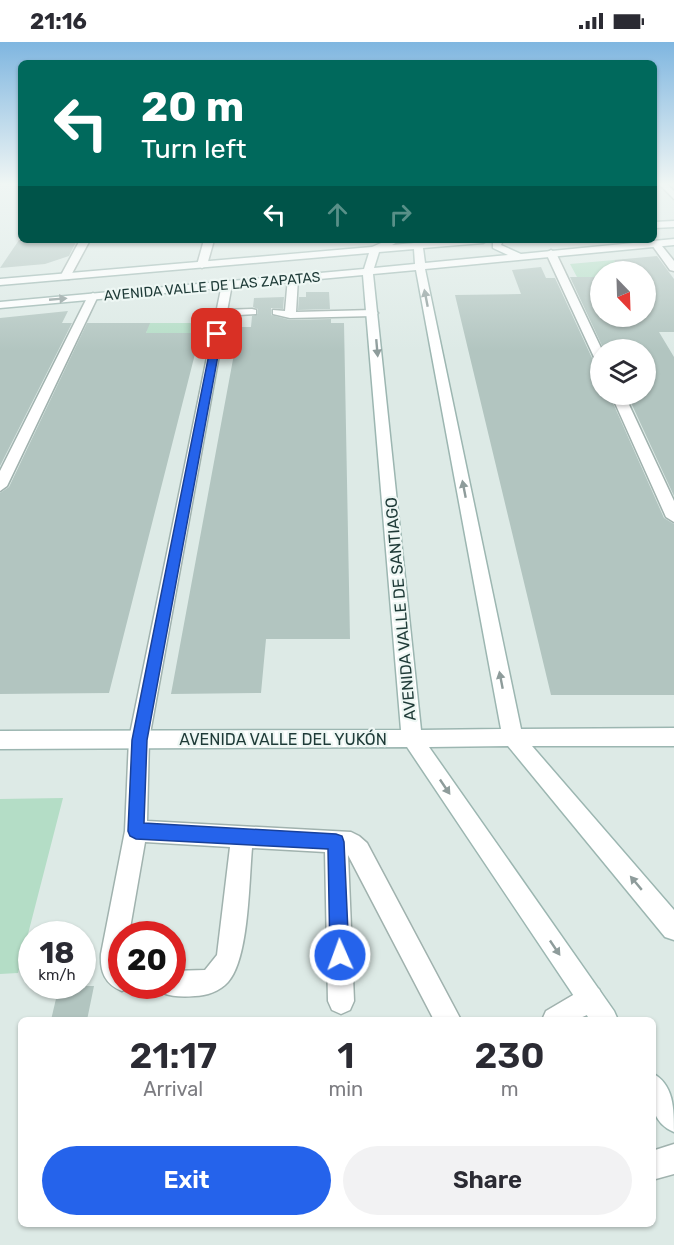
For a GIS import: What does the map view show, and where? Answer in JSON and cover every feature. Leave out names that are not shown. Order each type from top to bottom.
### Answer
[{"type":"street","name":"AVENIDA VALLE DE LAS ZAPATAS","points":[[657,243],[674,242]]},
{"type":"street","points":[[65,277],[83,243]]},
{"type":"street","points":[[202,265],[208,243]]},
{"type":"street","points":[[375,249],[389,243]]},
{"type":"street","points":[[418,243],[420,267],[513,738],[674,927]]},
{"type":"street","name":"AVENIDA VALLE DE LAS ZAPATAS","points":[[0,282],[375,249],[418,243]]},
{"type":"street","points":[[497,243],[496,246],[500,250],[517,256]]},
{"type":"street","points":[[655,243],[674,268]]},
{"type":"street","name":"AVENIDA VALLE DE LAS ZAPATAS","points":[[0,305],[368,272],[655,243]]},
{"type":"street","name":"AVENIDA VALLE DE SANTIAGO","points":[[375,249],[368,272],[412,738],[603,1017]]},
{"type":"street","points":[[551,253],[592,339]]},
{"type":"street","points":[[290,315],[293,278]]},
{"type":"street","points":[[119,921],[136,831],[139,740],[227,284]]},
{"type":"street","points":[[0,486],[93,296]]},
{"type":"street","points":[[221,313],[252,312]]},
{"type":"street","points":[[277,312],[290,315],[373,313]]},
{"type":"street","points":[[622,405],[674,517]]},
{"type":"street","name":"AVENIDA VALLE DEL YUKÓN","points":[[0,740],[674,737]]},
{"type":"street","points":[[136,831],[351,843],[359,852],[446,1017]]},
{"type":"street","points":[[186,983],[213,981],[224,970],[229,956],[242,836]]},
{"type":"street","points":[[336,842],[341,1001]]},
{"type":"street","points":[[560,1017],[590,998]]},
{"type":"street","points":[[656,1093],[674,1118]]},
{"type":"street","points":[[656,1165],[674,1159]]},
{"type":"green space","points":[[590,262],[590,277],[577,277],[570,264]]},
{"type":"green space","points":[[149,323],[202,323],[200,333],[146,333]]},
{"type":"green space","points":[[63,798],[31,921],[18,921],[18,973],[0,974],[0,799]]},
{"type":"building","points":[[18,241],[76,243],[69,256],[45,264],[0,268]]},
{"type":"building","points":[[657,256],[674,279],[674,332],[659,332],[674,357],[674,496],[632,405],[656,405],[656,339],[599,339],[593,327],[656,327],[656,261],[614,260]]},
{"type":"building","points":[[541,267],[546,278],[555,278],[590,354],[590,405],[614,405],[664,518],[674,524],[674,695],[551,695],[455,295],[521,294],[512,270]]},
{"type":"building","points":[[570,277],[590,277],[590,320]]},
{"type":"building","points":[[306,292],[329,292],[330,309],[298,310],[299,297],[306,297]]},
{"type":"building","points":[[284,297],[283,309],[271,308],[271,315],[290,320],[331,319],[331,323],[344,323],[350,639],[266,639],[261,693],[171,694],[234,354],[222,352],[225,333],[237,333],[238,327],[251,327],[252,316],[258,314],[258,309],[253,307],[254,298]]},
{"type":"building","points":[[68,311],[62,323],[72,323],[0,466],[0,318]]},
{"type":"building","points":[[87,323],[150,323],[146,333],[210,333],[207,348],[197,346],[109,693],[0,694],[0,493],[9,487]]},
{"type":"building","points":[[56,999],[91,999],[88,1017],[52,1017]]},
{"type":"route","points":[[217,334],[139,740],[136,831],[336,842],[340,955]]}]
